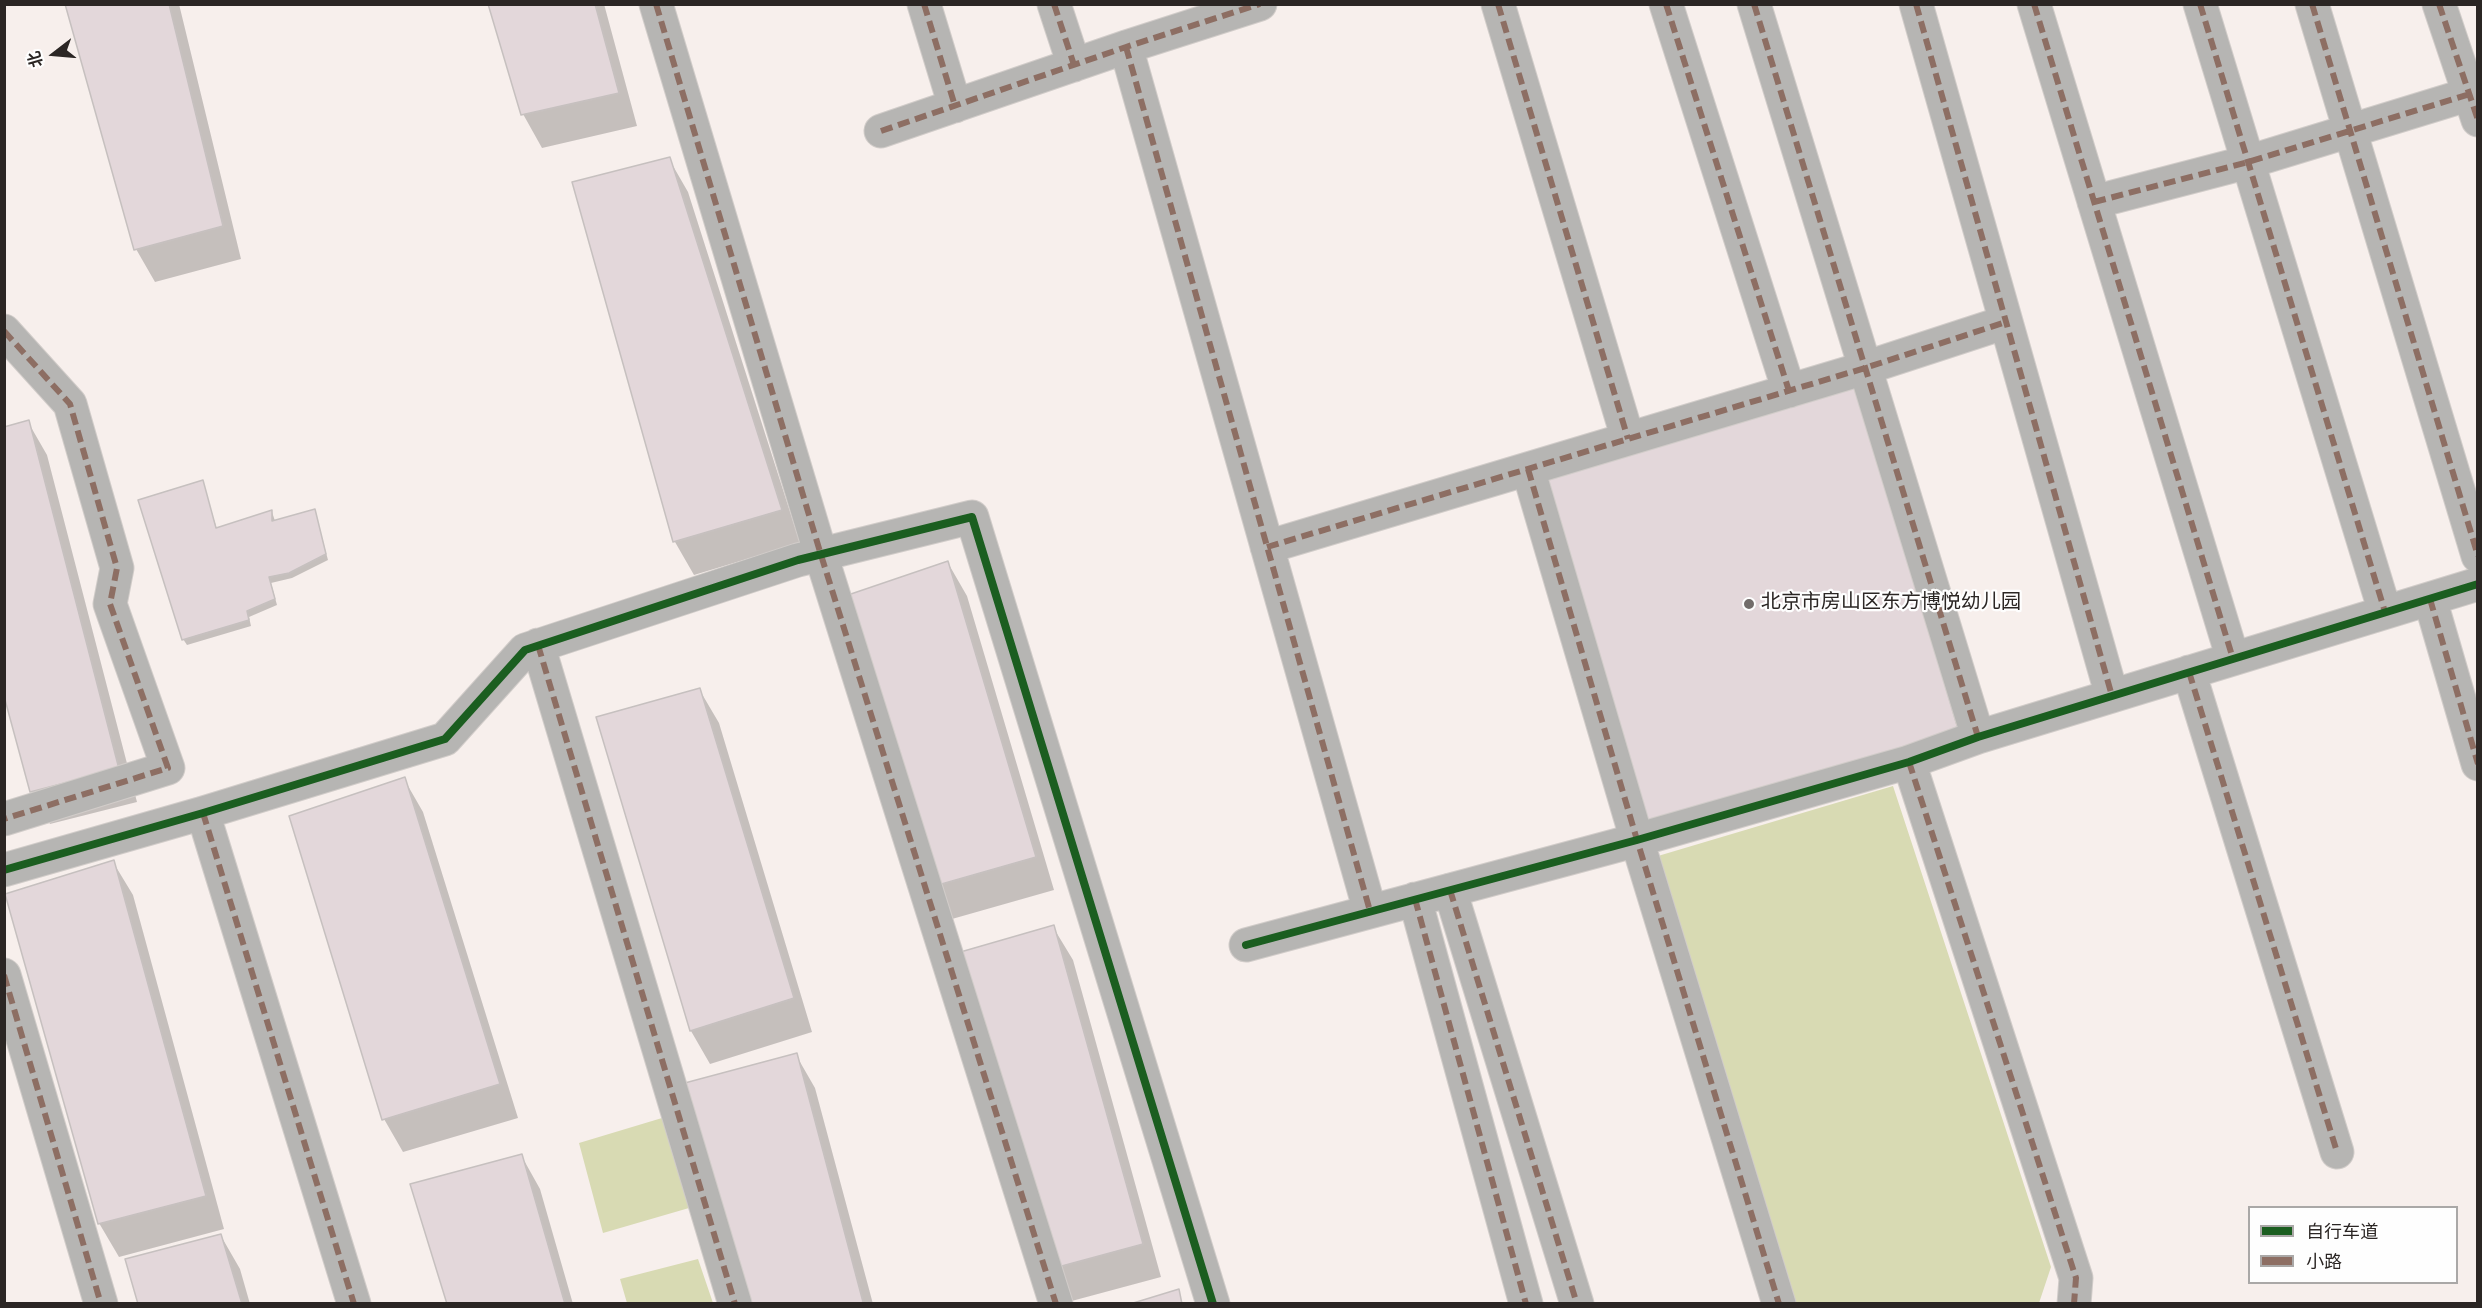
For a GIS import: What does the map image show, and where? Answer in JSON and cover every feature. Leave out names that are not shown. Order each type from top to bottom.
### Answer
[{"type":"street","points":[[656,4],[821,555],[1056,1304]]},
{"type":"street","points":[[924,4],[955,106]]},
{"type":"street","points":[[1054,4],[1074,65]]},
{"type":"street","points":[[881,131],[1126,47],[1260,4]]},
{"type":"street","points":[[1498,4],[1628,439]]},
{"type":"street","points":[[1666,4],[1789,391]]},
{"type":"street","points":[[1754,4],[1978,737]]},
{"type":"street","points":[[1916,4],[2112,696]]},
{"type":"street","points":[[2034,4],[2233,659]]},
{"type":"street","points":[[2200,4],[2385,612]]},
{"type":"street","points":[[2312,4],[2478,556]]},
{"type":"street","points":[[2094,202],[2248,162],[2349,130],[2474,107],[2439,4]]},
{"type":"street","points":[[1126,47],[1370,911]]},
{"type":"street","points":[[1267,547],[1865,368],[2006,322]]},
{"type":"street","points":[[4,331],[70,404],[117,568],[110,604],[168,768],[4,819]]},
{"type":"street","points":[[1528,469],[1636,840],[1779,1304]]},
{"type":"street","points":[[4,870],[203,813],[445,739],[525,650],[538,645],[798,560],[972,517],[1213,1304]]},
{"type":"street","points":[[1246,945],[1636,840],[1909,762],[1978,737],[2478,584]]},
{"type":"street","points":[[2430,599],[2478,764]]},
{"type":"street","points":[[538,645],[735,1304]]},
{"type":"street","points":[[2189,672],[2337,1152]]},
{"type":"street","points":[[1909,762],[2076,1278],[2074,1304]]},
{"type":"street","points":[[203,813],[354,1304]]},
{"type":"street","points":[[1450,890],[1577,1304]]},
{"type":"street","points":[[1414,899],[1526,1304]]},
{"type":"street","points":[[4,975],[101,1304]]},
{"type":"green space","points":[[1893,786],[2051,1267],[2039,1303],[1792,1303],[1658,856]]},
{"type":"green space","points":[[662,1118],[689,1208],[603,1233],[579,1143]]},
{"type":"green space","points":[[698,1259],[713,1303],[627,1303],[620,1279]]},
{"type":"building","points":[[65,4],[169,4],[223,226],[134,250]]},
{"type":"building","points":[[488,4],[595,4],[619,93],[521,115]]},
{"type":"building","points":[[670,157],[782,510],[673,542],[572,182]]},
{"type":"building","name":"北京市房山区东方博悦幼儿园","points":[[1857,383],[1959,732],[1643,826],[1539,477]]},
{"type":"building","points":[[29,420],[119,769],[30,792],[4,696],[4,427]]},
{"type":"building","points":[[203,480],[216,528],[272,510],[272,521],[315,509],[326,554],[289,573],[269,577],[275,599],[247,611],[249,620],[182,640],[138,500]]},
{"type":"building","points":[[948,561],[1036,857],[931,887],[845,596]]},
{"type":"building","points":[[700,688],[794,998],[690,1031],[596,717]]},
{"type":"building","points":[[405,777],[500,1084],[382,1120],[289,816]]},
{"type":"building","points":[[114,860],[206,1196],[98,1224],[5,894]]},
{"type":"building","points":[[1054,925],[1143,1244],[1047,1270],[957,953]]},
{"type":"building","points":[[797,1053],[863,1302],[859,1304],[747,1304],[681,1084]]},
{"type":"building","points":[[522,1154],[565,1304],[447,1304],[410,1184]]},
{"type":"building","points":[[221,1234],[242,1304],[138,1304],[125,1259]]},
{"type":"building","points":[[1179,1289],[1182,1304],[1130,1304]]},
{"type":"marked path","points":[[656,4],[821,555],[1056,1304]]},
{"type":"marked path","points":[[924,4],[955,106]]},
{"type":"marked path","points":[[1054,4],[1074,65]]},
{"type":"marked path","points":[[881,131],[1126,47],[1260,4]]},
{"type":"marked path","points":[[1498,4],[1628,439]]},
{"type":"marked path","points":[[1666,4],[1789,391]]},
{"type":"marked path","points":[[1754,4],[1978,737]]},
{"type":"marked path","points":[[1916,4],[2112,696]]},
{"type":"marked path","points":[[2034,4],[2233,659]]},
{"type":"marked path","points":[[2200,4],[2385,612]]},
{"type":"marked path","points":[[2312,4],[2478,556]]},
{"type":"marked path","points":[[2439,4],[2478,120]]},
{"type":"marked path","points":[[1126,47],[1370,911]]},
{"type":"marked path","points":[[2094,202],[2248,162],[2470,94]]},
{"type":"marked path","points":[[1267,547],[1865,368],[2006,322]]},
{"type":"marked path","points":[[4,331],[70,404],[117,568],[110,604],[168,768],[4,819]]},
{"type":"marked path","points":[[1528,469],[1637,840],[1779,1304]]},
{"type":"marked path","points":[[2430,599],[2478,764]]},
{"type":"marked path","points":[[538,645],[735,1304]]},
{"type":"marked path","points":[[2189,672],[2337,1152]]},
{"type":"marked path","points":[[1909,762],[2076,1278],[2074,1304]]},
{"type":"marked path","points":[[203,813],[354,1304]]},
{"type":"marked path","points":[[1450,890],[1577,1304]]},
{"type":"marked path","points":[[1415,899],[1526,1304]]},
{"type":"marked path","points":[[4,975],[101,1304]]},
{"type":"cycle path","points":[[4,870],[203,813],[445,739],[525,650],[798,560],[972,517],[1213,1304]]},
{"type":"cycle path","points":[[1246,945],[1637,840],[1909,762],[1978,737],[2478,584]]},
{"type":"place","name":"北京市房山区东方博悦幼儿园","points":[[1749,604]]}]
